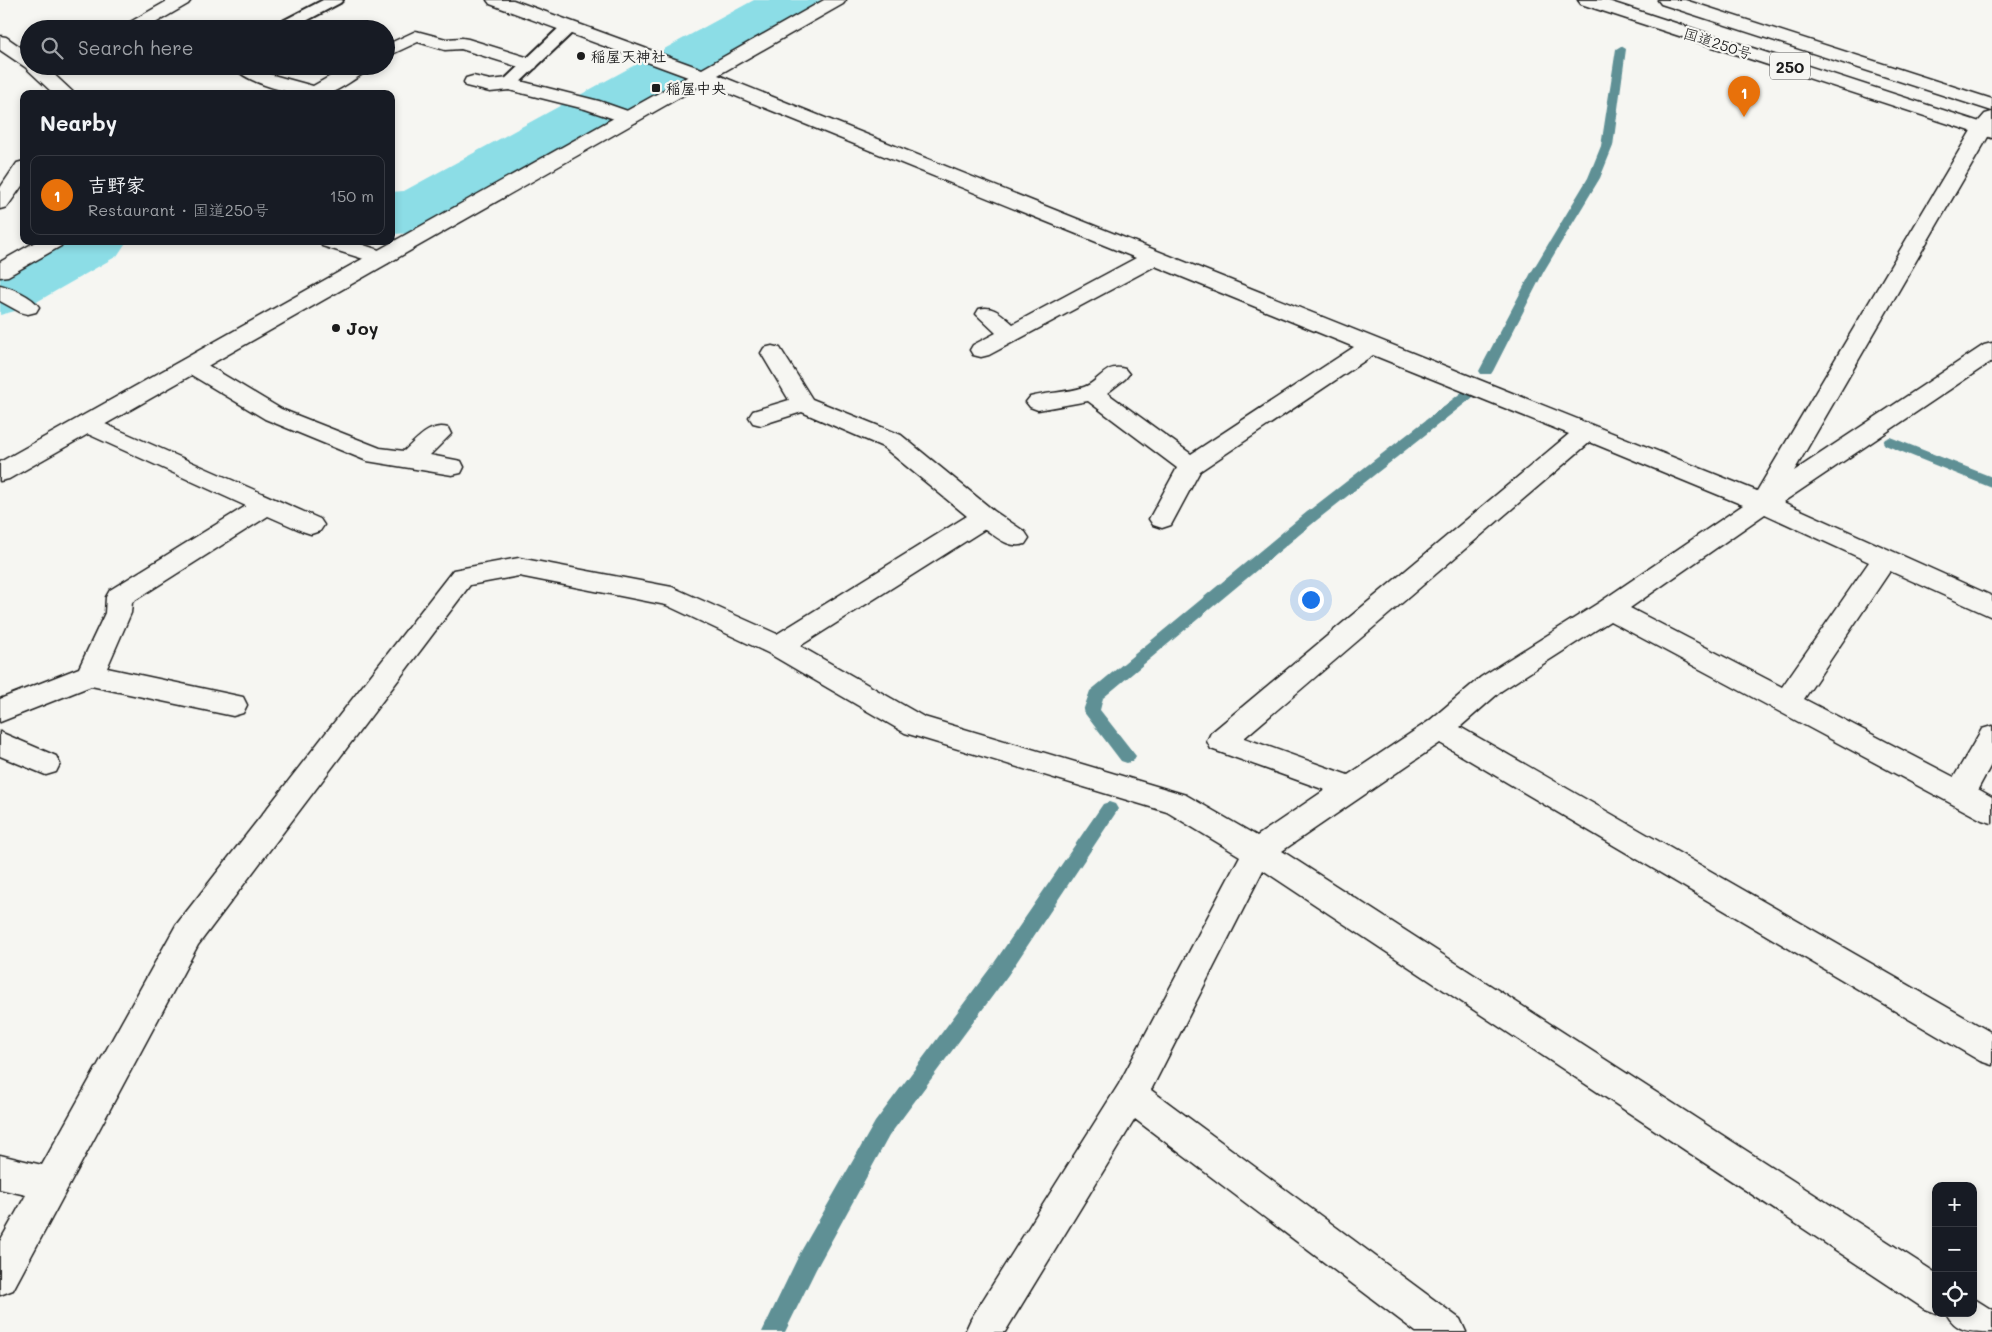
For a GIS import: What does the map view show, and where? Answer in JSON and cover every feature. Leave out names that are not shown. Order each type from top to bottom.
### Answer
[{"type":"main road","points":[[144,20],[182,0]]},
{"type":"main road","points":[[496,0],[703,76],[1155,256],[1763,503],[1992,607]]},
{"type":"main road","points":[[0,473],[837,0]]},
{"type":"main road","name":"国道250号","points":[[1587,0],[1989,126]]},
{"type":"main road","name":"国道250号","points":[[1667,0],[1992,105]]},
{"type":"main road","points":[[395,47],[416,36],[445,45],[462,43],[529,64]]},
{"type":"main road","points":[[0,41],[20,55]]},
{"type":"main road","points":[[51,75],[63,90]]},
{"type":"main road","points":[[254,75],[304,90]]},
{"type":"main road","points":[[320,90],[346,75]]},
{"type":"main road","points":[[473,82],[490,86],[509,84],[592,105],[628,117]]},
{"type":"main road","points":[[1763,503],[1989,126]]},
{"type":"main road","points":[[0,203],[20,173]]},
{"type":"main road","points":[[0,271],[46,245]]},
{"type":"main road","points":[[342,245],[380,258]]},
{"type":"main road","points":[[981,350],[1155,256]]},
{"type":"main road","points":[[0,292],[28,307]]},
{"type":"main road","points":[[986,314],[1012,334]]},
{"type":"main road","points":[[1162,519],[1191,466],[1372,345]]},
{"type":"main road","points":[[984,1332],[1131,1095],[1258,851],[1439,728],[1491,684],[1609,609],[1763,503],[1992,350]]},
{"type":"main road","points":[[772,353],[803,404],[892,441],[985,517],[1016,538]]},
{"type":"main road","points":[[191,365],[273,414],[376,455],[452,467]]},
{"type":"main road","points":[[1038,402],[1092,392],[1117,374]]},
{"type":"main road","points":[[1092,392],[1191,466]]},
{"type":"main road","points":[[761,416],[803,404]]},
{"type":"main road","points":[[87,424],[311,525]]},
{"type":"main road","points":[[1352,788],[1222,741],[1588,432]]},
{"type":"main road","points":[[409,460],[439,434]]},
{"type":"main road","points":[[90,676],[118,613],[119,597],[266,505]]},
{"type":"main road","points":[[778,646],[985,517]]},
{"type":"main road","points":[[1786,703],[1885,558]]},
{"type":"main road","points":[[0,1277],[187,935],[462,577],[518,567],[672,597],[778,646],[915,725],[1176,803],[1258,851],[1932,1292]]},
{"type":"main road","points":[[1609,609],[1992,811]]},
{"type":"main road","points":[[0,711],[90,676],[233,705]]},
{"type":"main road","points":[[1439,728],[1992,1050]]},
{"type":"main road","points":[[1960,794],[1992,737]]},
{"type":"main road","points":[[0,743],[46,764]]},
{"type":"main road","points":[[1131,1095],[1447,1332]]},
{"type":"main road","points":[[0,1172],[52,1184]]},
{"type":"main road","points":[[1970,1317],[1992,1332]]},
{"type":"lane","points":[[296,20],[335,0]]},
{"type":"lane","points":[[509,84],[568,27]]},
{"type":"waterway","points":[[395,213],[419,212],[799,0]]},
{"type":"waterway","points":[[1486,371],[1538,271],[1594,178],[1607,146],[1621,49]]},
{"type":"waterway","points":[[0,292],[84,245]]},
{"type":"waterway","points":[[1127,756],[1091,711],[1096,695],[1312,516],[1467,395]]},
{"type":"waterway","points":[[1890,442],[1992,483]]},
{"type":"waterway","points":[[773,1332],[808,1261],[882,1129],[1001,969],[1109,809]]},
{"type":"place","name":"稲屋天神社","points":[[581,56]]},
{"type":"place","name":"稲屋中央","points":[[656,88]]},
{"type":"place","name":"吉野家","points":[[1744,117]]},
{"type":"place","name":"Joy","points":[[336,328]]}]
